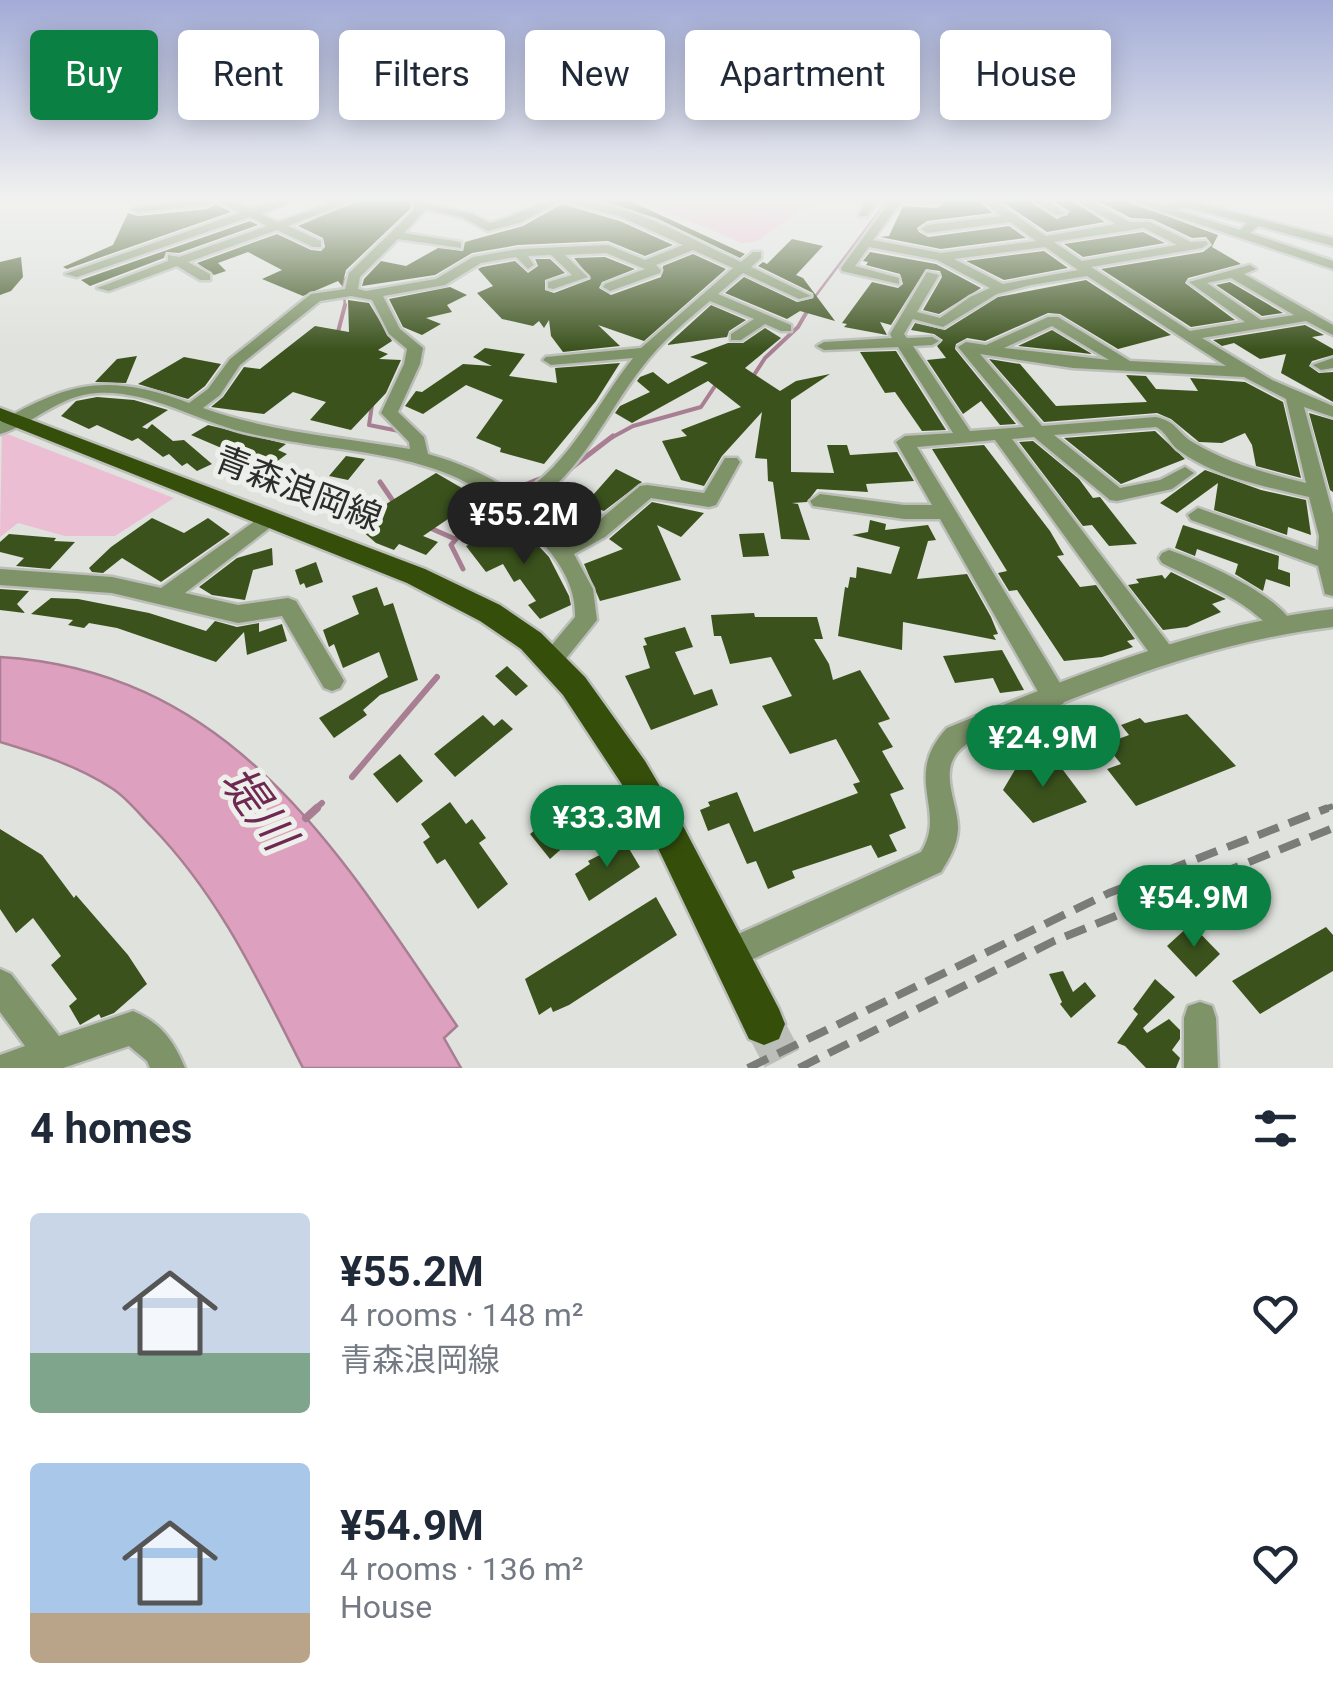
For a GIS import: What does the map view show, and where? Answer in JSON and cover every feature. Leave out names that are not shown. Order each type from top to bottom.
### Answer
[{"type":"main road","name":"青森浪岡線","points":[[6,421],[270,518],[446,589],[509,624],[552,659],[600,720],[633,772],[764,1024]]},
{"type":"street","points":[[72,274],[111,251]]},
{"type":"street","points":[[175,251],[180,262],[205,277]]},
{"type":"street","points":[[104,288],[211,251]]},
{"type":"street","points":[[346,292],[354,276],[380,251]]},
{"type":"street","points":[[190,410],[214,392],[235,362],[316,298],[430,284],[477,260],[524,259],[554,251],[582,276],[553,285]]},
{"type":"street","points":[[610,288],[655,270],[614,251]]},
{"type":"street","points":[[645,265],[679,251]]},
{"type":"street","points":[[701,251],[804,296]]},
{"type":"street","points":[[861,251],[847,268],[894,280]]},
{"type":"street","points":[[909,251],[941,257],[1002,289]]},
{"type":"street","points":[[941,257],[984,251]]},
{"type":"street","points":[[1059,251],[1246,372],[1294,400],[1333,412]]},
{"type":"street","points":[[909,314],[943,323],[961,304],[1029,280],[1168,251]]},
{"type":"street","points":[[1291,251],[1333,265]]},
{"type":"street","points":[[509,498],[539,492],[562,468],[647,352],[757,255]]},
{"type":"street","points":[[1250,269],[1196,282],[1257,324]]},
{"type":"street","points":[[1232,273],[1333,331]]},
{"type":"street","points":[[932,275],[897,334],[965,436]]},
{"type":"street","points":[[370,294],[377,298],[394,331],[417,352],[392,397],[390,412],[418,441],[420,454]]},
{"type":"street","points":[[710,296],[786,328]]},
{"type":"street","points":[[988,350],[1074,312]]},
{"type":"street","points":[[1188,336],[1307,316]]},
{"type":"street","points":[[736,338],[764,319]]},
{"type":"street","points":[[1053,320],[1130,366]]},
{"type":"street","points":[[824,346],[932,341]]},
{"type":"street","points":[[1185,473],[1165,485],[1117,496],[1037,431],[966,346],[1029,358],[1246,372]]},
{"type":"street","points":[[551,360],[647,352]]},
{"type":"street","points":[[6,421],[64,394],[100,388],[140,393],[255,429],[420,454],[467,470],[509,498],[562,552],[576,576],[588,610],[580,630],[552,659]]},
{"type":"street","points":[[1294,400],[1324,500],[1329,536],[1327,561],[1333,588]]},
{"type":"street","points":[[1054,696],[904,442],[1156,422],[1167,425],[1182,444],[1232,471],[1324,500]]},
{"type":"street","points":[[999,434],[1164,655]]},
{"type":"street","points":[[562,552],[598,532],[646,491],[709,500],[731,462]]},
{"type":"street","points":[[820,501],[904,512],[944,512]]},
{"type":"street","points":[[1198,515],[1327,561]]},
{"type":"street","points":[[166,596],[270,518]]},
{"type":"street","points":[[1169,558],[1253,599],[1281,623]]},
{"type":"street","points":[[0,577],[112,586],[238,614],[288,606],[332,681]]},
{"type":"street","points":[[729,954],[930,862],[944,842],[936,776],[943,747],[956,736],[1164,655],[1281,623],[1333,618]]},
{"type":"street","points":[[0,985],[50,1052]]},
{"type":"street","points":[[1200,1018],[1201,1068]]},
{"type":"street","points":[[10,1068],[132,1028],[159,1049],[168,1068]]},
{"type":"shaded area","points":[[2,432],[174,498],[115,536],[65,536],[18,523],[0,537]]},
{"type":"water","name":"堤川","points":[[0,657],[82,670],[153,696],[216,734],[272,782],[369,897],[457,1026],[444,1038],[461,1068],[303,1068],[218,911],[152,827],[124,797],[100,781],[58,761],[0,742]]},
{"type":"building","points":[[100,251],[119,251],[67,269],[63,267]]},
{"type":"building","points":[[165,251],[185,251],[166,252],[164,258],[90,286],[81,280]]},
{"type":"building","points":[[231,251],[366,251],[346,270],[342,286],[338,281],[303,296],[262,279],[282,270],[248,252],[218,263],[226,271],[214,275],[197,263]]},
{"type":"building","points":[[433,251],[484,251],[472,253],[435,275],[362,286],[381,261],[406,266]]},
{"type":"building","points":[[632,251],[658,251],[645,256]]},
{"type":"building","points":[[725,251],[745,254],[740,258]]},
{"type":"building","points":[[780,251],[818,251],[796,275],[803,278],[835,321],[800,311],[787,319],[725,293],[744,277],[797,302],[814,298],[813,293],[758,266],[767,264]]},
{"type":"building","points":[[1044,251],[1068,268],[1004,280],[966,261]]},
{"type":"building","points":[[1074,251],[1119,251],[1083,257]]},
{"type":"building","points":[[1219,251],[1241,264],[1188,278],[1185,283],[1235,320],[1191,327],[1101,269]]},
{"type":"building","points":[[870,252],[936,264],[981,288],[939,314],[923,310],[942,277],[940,271],[926,269],[891,325],[880,322],[887,335],[844,327],[847,324],[842,323],[872,282],[898,288],[903,284],[900,274],[866,265],[868,262],[863,261]]},
{"type":"building","points":[[693,254],[726,269],[644,341],[598,325],[620,346],[563,352],[551,336],[549,320],[544,328],[539,321],[533,326],[502,319],[477,293],[493,286],[478,269],[482,267],[515,261],[528,273],[538,266],[535,259],[550,259],[565,273],[545,280],[545,290],[554,293],[591,279],[574,258],[605,257],[635,269],[602,282],[599,288],[611,295],[661,277],[663,266]]},
{"type":"building","points":[[21,257],[23,277],[11,291],[0,295],[0,262]]},
{"type":"building","points":[[1086,280],[1171,335],[1118,349],[1060,314],[1048,313],[985,341],[967,338],[956,344],[955,349],[1016,424],[1000,425],[981,401],[963,414],[927,360],[946,358],[937,346],[943,340],[934,334],[911,330],[915,323],[945,330],[998,297]]},
{"type":"building","points":[[1230,282],[1283,313],[1262,316],[1216,285]]},
{"type":"building","points":[[450,287],[467,295],[447,305],[452,312],[426,318],[441,324],[422,335],[403,327],[389,299]]},
{"type":"building","points":[[348,300],[369,303],[392,341],[378,350],[388,354],[379,359],[401,360],[386,393],[351,430],[310,420],[326,402],[293,392],[264,414],[211,407],[244,367],[260,369],[315,326],[349,332]]},
{"type":"building","points":[[711,305],[746,320],[729,331],[727,337],[667,345]]},
{"type":"building","points":[[1305,325],[1324,335],[1312,337],[1333,349],[1333,355],[1312,361],[1309,366],[1319,373],[1333,372],[1333,402],[1281,373],[1286,354],[1260,359],[1234,343],[1222,346],[1213,340]]},
{"type":"building","points":[[765,328],[781,338],[745,368],[780,391],[796,381],[830,374],[791,400],[791,472],[834,473],[827,445],[847,445],[850,455],[897,452],[914,481],[866,484],[868,492],[817,489],[807,502],[792,503],[798,504],[810,540],[781,539],[767,459],[755,458],[762,412],[722,456],[704,486],[681,480],[662,441],[687,436],[681,430],[741,407],[708,381],[632,423],[615,413],[620,406],[650,392],[637,381],[640,377],[653,372],[668,384],[708,363],[690,357],[728,343],[743,343]]},
{"type":"building","points":[[1052,330],[1092,354],[1018,346]]},
{"type":"building","points":[[485,348],[525,354],[509,376],[557,383],[555,368],[620,363],[596,401],[544,464],[500,452],[501,448],[476,438],[503,400],[466,385],[423,414],[405,406],[416,391],[422,392],[463,364],[492,366],[473,357]]},
{"type":"building","points":[[896,351],[946,430],[922,431],[895,392],[885,393],[860,352]]},
{"type":"building","points":[[137,356],[126,383],[95,382],[117,359]]},
{"type":"building","points":[[184,357],[221,364],[205,386],[188,399],[138,384]]},
{"type":"building","points":[[989,359],[1020,364],[1056,406],[1147,402],[1126,375],[1146,376],[1156,389],[1198,391],[1190,378],[1245,382],[1283,402],[1301,478],[1256,466],[1245,433],[1222,443],[1199,442],[1171,419],[1157,413],[1044,422]]},
{"type":"building","points":[[97,397],[134,400],[168,410],[142,427],[147,429],[152,424],[173,441],[184,440],[212,464],[197,471],[187,463],[182,466],[169,454],[163,457],[138,438],[132,441],[97,425],[89,429],[61,416],[76,401]]},
{"type":"building","points":[[1309,413],[1333,420],[1333,492],[1330,490]]},
{"type":"building","points":[[208,425],[286,444],[278,450],[287,454],[268,468],[191,435]]},
{"type":"building","points":[[1155,431],[1185,459],[1121,484],[1064,438]]},
{"type":"building","points":[[1033,441],[1079,479],[1093,498],[1100,497],[1137,544],[1109,546],[1092,525],[1083,526],[1019,442]]},
{"type":"building","points":[[984,445],[1050,531],[1064,555],[1057,556],[1080,587],[1096,585],[1135,639],[1127,641],[1133,647],[1102,657],[1064,661],[1017,590],[1009,591],[998,573],[1007,571],[932,449]]},
{"type":"building","points":[[346,456],[365,459],[348,480],[329,476]]},
{"type":"building","points":[[616,469],[642,482],[604,511],[585,504]]},
{"type":"building","points":[[1205,470],[1261,490],[1306,500],[1311,535],[1288,527],[1287,535],[1214,510],[1218,483],[1177,513],[1160,503]]},
{"type":"building","points":[[436,473],[479,498],[423,536],[438,542],[426,555],[399,544],[394,550],[376,543],[354,524]]},
{"type":"building","points":[[652,502],[704,513],[681,537],[657,525],[681,580],[600,601],[584,564],[623,549],[609,539]]},
{"type":"building","points":[[152,518],[184,533],[208,518],[230,534],[161,582],[122,558],[103,573],[92,572],[89,568],[111,547]]},
{"type":"building","points":[[870,520],[886,524],[885,530],[928,525],[936,540],[928,541],[917,579],[967,574],[991,617],[998,634],[993,635],[996,640],[903,622],[902,650],[838,636],[850,577],[856,578],[857,567],[891,574],[900,547],[852,535],[868,532]]},
{"type":"building","points":[[517,523],[549,557],[569,596],[571,605],[540,619],[528,605],[536,601],[520,579],[514,582],[503,564],[486,572],[466,546]]},
{"type":"building","points":[[1183,525],[1279,556],[1278,569],[1290,573],[1290,587],[1266,579],[1263,591],[1235,574],[1238,564],[1197,549],[1195,556],[1175,548]]},
{"type":"building","points":[[764,533],[769,556],[743,557],[739,534]]},
{"type":"building","points":[[9,534],[75,542],[50,569],[16,566],[24,558],[0,552],[0,542]]},
{"type":"building","points":[[272,548],[273,565],[253,570],[245,600],[212,595],[199,587],[237,558]]},
{"type":"building","points":[[316,562],[323,582],[306,588],[304,583],[300,585],[295,570]]},
{"type":"building","points":[[1171,572],[1226,599],[1212,604],[1221,612],[1187,627],[1163,630],[1128,585],[1139,583],[1136,579],[1162,575],[1165,579]]},
{"type":"building","points":[[377,587],[384,606],[393,603],[418,680],[380,695],[363,710],[367,715],[334,738],[319,718],[388,677],[379,652],[343,668],[334,644],[329,647],[323,630],[359,614],[352,596]]},
{"type":"building","points":[[0,589],[29,591],[17,604],[25,613],[0,610]]},
{"type":"building","points":[[51,598],[78,599],[149,613],[206,631],[215,621],[237,627],[259,623],[259,632],[282,624],[287,641],[247,655],[244,632],[216,662],[117,628],[89,623],[84,628],[68,625],[73,620],[31,614]]},
{"type":"building","points":[[754,613],[755,617],[817,617],[823,639],[814,639],[829,664],[833,680],[860,670],[890,719],[878,723],[893,747],[882,751],[904,789],[890,794],[906,828],[889,835],[897,851],[878,858],[871,845],[792,871],[795,878],[768,889],[756,861],[747,864],[729,823],[708,831],[700,810],[710,806],[708,802],[737,792],[754,832],[858,793],[853,784],[860,782],[836,739],[790,754],[762,706],[792,696],[771,657],[730,664],[721,636],[714,636],[711,615]]},
{"type":"building","points":[[685,627],[693,647],[675,652],[694,695],[712,689],[718,705],[651,730],[625,676],[650,668],[644,638]]},
{"type":"building","points":[[1002,650],[1024,690],[1000,693],[993,678],[955,683],[943,656]]},
{"type":"building","points":[[507,666],[528,686],[516,696],[495,676]]},
{"type":"building","points":[[1187,714],[1236,766],[1136,806],[1107,769],[1121,764],[1105,744],[1129,735],[1121,725],[1140,718],[1145,723]]},
{"type":"building","points":[[483,715],[494,726],[502,719],[513,729],[455,777],[434,754]]},
{"type":"building","points":[[400,754],[423,781],[397,803],[373,774]]},
{"type":"building","points":[[1040,758],[1054,758],[1087,802],[1033,823],[1003,790],[1016,768]]},
{"type":"building","points":[[450,802],[466,824],[472,819],[486,838],[479,843],[508,884],[478,909],[445,859],[437,864],[423,842],[430,837],[421,824]]},
{"type":"building","points":[[565,805],[585,828],[550,859],[530,834]]},
{"type":"building","points":[[0,829],[42,855],[74,898],[76,895],[128,955],[147,984],[114,1013],[101,1018],[99,1014],[80,1025],[69,1006],[77,999],[51,965],[61,956],[33,918],[16,933],[0,909]]},
{"type":"building","points":[[625,842],[640,867],[589,901],[575,874],[590,864],[588,861]]},
{"type":"building","points":[[656,897],[677,935],[569,1005],[553,1012],[551,1007],[539,1015],[525,979]]},
{"type":"building","points":[[1191,924],[1220,954],[1196,977],[1167,946]]},
{"type":"building","points":[[1326,927],[1333,935],[1333,971],[1260,1014],[1232,981]]},
{"type":"building","points":[[1063,971],[1073,992],[1085,982],[1096,996],[1071,1018],[1060,1004],[1049,974]]},
{"type":"building","points":[[1155,979],[1175,997],[1143,1028],[1147,1033],[1169,1019],[1180,1030],[1180,1039],[1172,1050],[1180,1058],[1176,1068],[1146,1068],[1117,1043],[1138,1014],[1133,1009]]},
{"type":"waterway","points":[[345,305],[343,281],[373,251]]},
{"type":"waterway","points":[[814,298],[849,251]]},
{"type":"waterway","points":[[338,332],[345,305]]},
{"type":"waterway","points":[[752,378],[765,358],[798,327],[809,308]]},
{"type":"waterway","points":[[609,439],[633,426],[701,407],[717,383]]},
{"type":"waterway","points":[[372,405],[369,425],[399,431]]},
{"type":"waterway","points":[[609,439],[613,436]]},
{"type":"waterway","points":[[566,472],[609,439]]},
{"type":"waterway","points":[[463,569],[451,545],[461,533],[505,496],[546,477]]},
{"type":"waterway","points":[[380,482],[395,504]]},
{"type":"waterway","points":[[428,527],[455,539]]},
{"type":"waterway","points":[[352,777],[437,677]]},
{"type":"waterway","name":"堤川","points":[[314,810],[322,803]]},
{"type":"waterway","name":"堤川","points":[[306,818],[317,808]]},
{"type":"tunnel","points":[[764,1024],[787,1068]]},
{"type":"railway","points":[[1321,810],[1333,806]]},
{"type":"railway","points":[[748,1068],[1109,893],[1328,808]]},
{"type":"railway","points":[[799,1068],[1054,941],[1333,828]]}]
